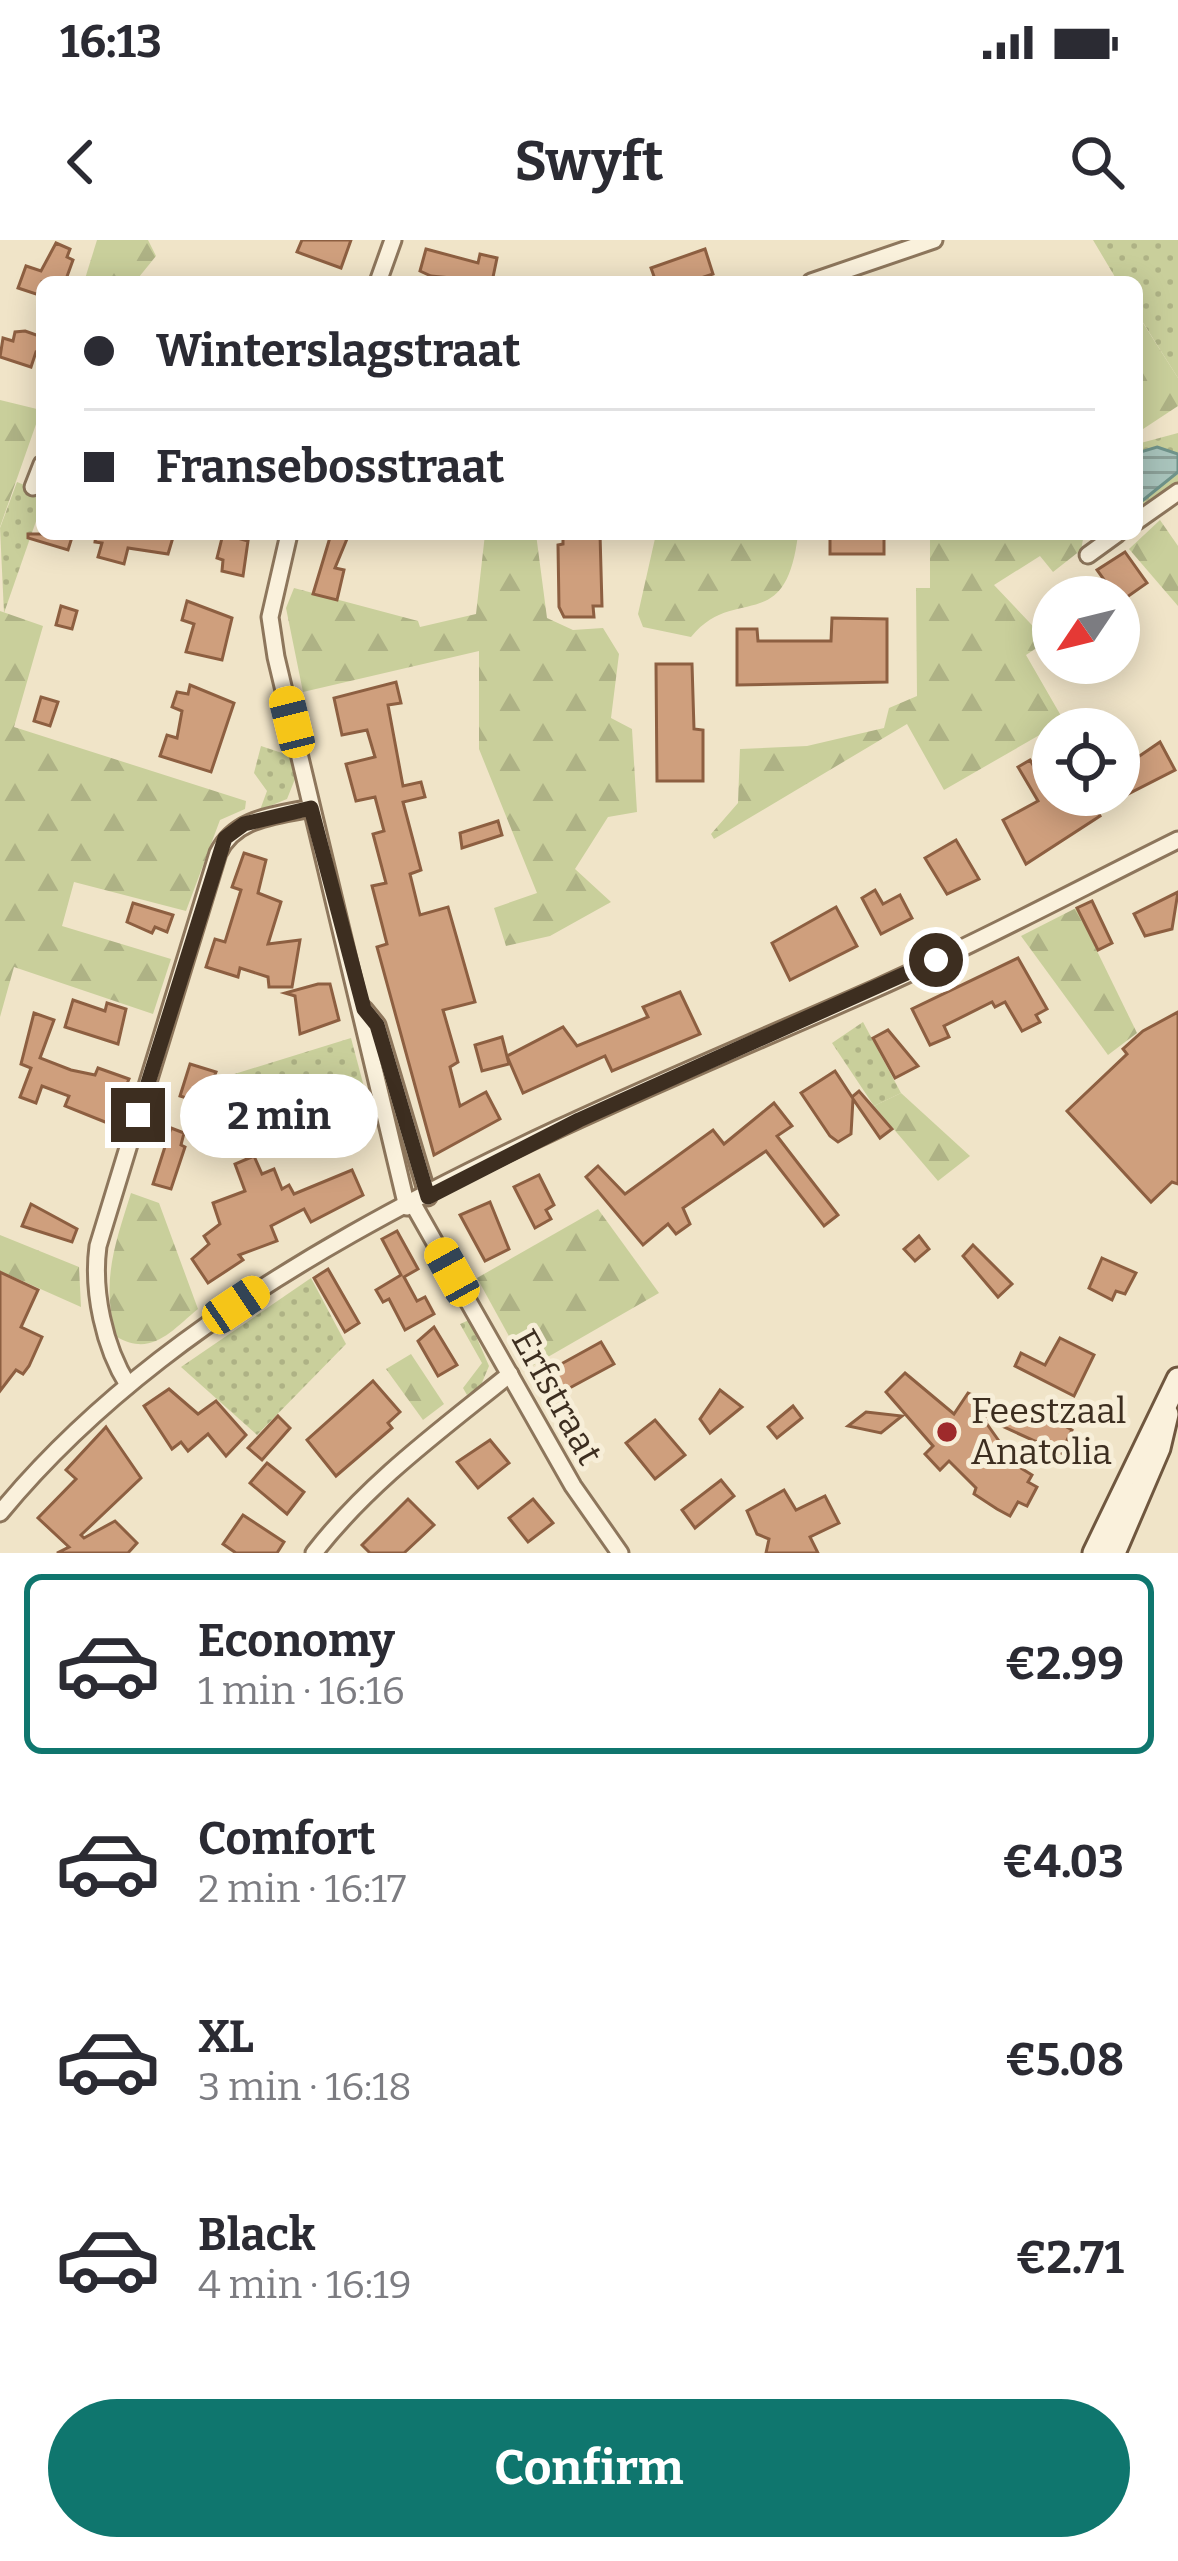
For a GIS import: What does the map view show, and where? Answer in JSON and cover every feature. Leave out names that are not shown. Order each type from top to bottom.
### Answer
[{"type":"street","points":[[380,276],[393,240]]},
{"type":"street","points":[[829,276],[934,240]]},
{"type":"street","points":[[33,487],[36,479]]},
{"type":"street","points":[[1143,516],[1178,492]]},
{"type":"street","name":"Erfstraat","points":[[288,540],[270,616],[311,808],[364,1009],[377,1025],[416,1202],[572,1486],[620,1553]]},
{"type":"street","points":[[1088,555],[1109,540]]},
{"type":"street","points":[[128,1385],[96,1292],[98,1246],[218,853],[230,832],[244,824],[311,808]]},
{"type":"street","points":[[0,1514],[65,1441],[128,1385],[264,1286],[579,1120],[972,944],[1178,840]]},
{"type":"street","points":[[314,1553],[343,1516],[395,1468],[510,1374]]},
{"type":"street","points":[[1114,1553],[1164,1430],[1174,1388]]},
{"type":"street","points":[[1094,1553],[1164,1430]]},
{"type":"green space","points":[[97,240],[148,240],[156,256],[140,276],[86,276]]},
{"type":"green space","points":[[1093,240],[1178,240],[1178,378],[1143,323],[1143,276],[1114,276]]},
{"type":"green space","points":[[1143,323],[1178,378],[1178,406],[1143,429]]},
{"type":"green space","points":[[0,400],[36,409],[36,424],[0,527]]},
{"type":"green space","points":[[1178,433],[1178,483],[1143,508],[1143,442]]},
{"type":"green space","points":[[17,482],[36,490],[36,521],[4,613],[0,528]]},
{"type":"green space","points":[[1160,520],[1178,546],[1178,606],[1129,549]]},
{"type":"green space","points":[[484,540],[537,540],[547,618],[573,630],[603,628],[619,654],[611,718],[632,729],[637,812],[608,817],[575,869],[611,902],[550,936],[506,946],[494,908],[537,893],[479,749],[479,651],[303,692],[286,608],[294,588],[418,621],[420,627],[476,614]]},
{"type":"green space","points":[[655,540],[797,540],[792,566],[770,598],[708,621],[691,637],[643,627],[638,614]]},
{"type":"green space","points":[[930,540],[1083,540],[1081,550],[1053,572],[1040,556],[994,585],[1032,625],[1032,651],[1026,655],[1032,665],[1032,684],[1043,684],[1057,708],[1032,708],[1032,739],[944,790],[907,724],[714,839],[711,834],[738,803],[740,749],[807,746],[884,728],[889,708],[917,696],[916,588],[930,588]]},
{"type":"green space","points":[[0,611],[43,626],[14,727],[246,801],[245,809],[220,820],[186,911],[74,882],[62,926],[171,959],[153,1014],[14,967],[0,1017]]},
{"type":"green space","points":[[261,746],[291,756],[297,774],[287,799],[260,810],[267,791],[254,773]]},
{"type":"green space","points":[[1076,908],[1137,1033],[1108,1055],[1021,936]]},
{"type":"green space","points":[[863,1022],[901,1093],[874,1106],[832,1043]]},
{"type":"green space","points":[[351,1038],[364,1087],[245,1118],[228,1076]]},
{"type":"green space","points":[[901,1093],[970,1156],[938,1181],[874,1106]]},
{"type":"green space","points":[[131,1193],[159,1203],[198,1309],[170,1333],[141,1344],[117,1337],[110,1299],[115,1247]]},
{"type":"green space","points":[[598,1209],[659,1293],[527,1369],[477,1278]]},
{"type":"green space","points":[[0,1235],[79,1267],[81,1307],[0,1271]]},
{"type":"green space","points":[[311,1278],[346,1344],[257,1435],[181,1367]]},
{"type":"green space","points":[[469,1320],[489,1366],[481,1385],[467,1395],[463,1388],[482,1363],[460,1324]]},
{"type":"green space","points":[[411,1354],[444,1404],[423,1420],[386,1369]]},
{"type":"water","points":[[1157,447],[1178,454],[1178,472],[1143,500],[1143,451]]},
{"type":"building","points":[[302,240],[351,240],[341,268],[297,252]]},
{"type":"building","points":[[56,243],[70,249],[67,257],[73,260],[67,276],[36,276],[36,294],[18,288],[26,266],[41,271]]},
{"type":"building","points":[[426,249],[478,263],[480,254],[497,258],[493,276],[431,276],[420,271]]},
{"type":"building","points":[[705,249],[713,274],[654,276],[651,268]]},
{"type":"building","points":[[15,332],[36,335],[31,367],[0,357],[3,338],[13,341]]},
{"type":"building","points":[[36,534],[36,540],[71,540],[68,550],[28,538]]},
{"type":"building","points":[[172,540],[168,554],[128,548],[124,564],[98,557],[102,543],[95,542]]},
{"type":"building","points":[[222,540],[248,541],[243,576],[222,571],[223,560],[217,558]]},
{"type":"building","points":[[329,540],[347,540],[335,568],[344,570],[337,600],[313,594]]},
{"type":"building","points":[[563,540],[600,540],[602,606],[593,606],[594,617],[564,617],[559,607],[558,545]]},
{"type":"building","points":[[830,540],[884,540],[884,554],[830,554]]},
{"type":"building","points":[[1125,552],[1147,583],[1140,588],[1140,576],[1101,576],[1097,570]]},
{"type":"building","points":[[187,601],[232,618],[222,660],[186,652],[194,624],[182,620]]},
{"type":"building","points":[[61,606],[77,611],[72,629],[56,625]]},
{"type":"building","points":[[832,618],[887,619],[887,682],[737,685],[737,629],[757,629],[758,641],[831,641]]},
{"type":"building","points":[[656,664],[692,664],[694,729],[703,730],[703,781],[657,781]]},
{"type":"building","points":[[396,682],[401,703],[388,705],[403,786],[421,782],[425,797],[403,802],[421,870],[410,874],[420,915],[448,907],[475,1002],[443,1010],[458,1062],[450,1067],[460,1106],[486,1092],[500,1119],[434,1155],[377,947],[387,944],[372,886],[386,883],[373,834],[384,831],[375,797],[356,801],[346,764],[375,757],[367,730],[342,735],[334,698]]},
{"type":"building","points":[[190,685],[234,703],[211,772],[160,756],[167,735],[177,738],[182,711],[172,707],[177,692],[188,694]]},
{"type":"building","points":[[41,697],[58,702],[50,726],[34,721]]},
{"type":"building","points":[[1160,742],[1175,770],[1140,788],[1140,756]]},
{"type":"building","points":[[1030,760],[1032,763],[1032,791],[1018,767]]},
{"type":"building","points":[[1032,804],[1032,816],[1100,816],[1026,864],[1003,820]]},
{"type":"building","points":[[498,821],[502,835],[462,848],[460,833]]},
{"type":"building","points":[[956,840],[979,879],[947,894],[925,858]]},
{"type":"building","points":[[244,853],[266,860],[258,893],[281,902],[268,944],[300,940],[292,987],[269,987],[268,977],[240,968],[238,977],[206,967],[215,939],[225,942],[241,890],[232,887]]},
{"type":"building","points":[[875,890],[883,904],[900,895],[912,918],[881,934],[862,898]]},
{"type":"building","points":[[1178,892],[1172,929],[1145,936],[1134,914]]},
{"type":"building","points":[[1092,901],[1112,943],[1098,950],[1077,908]]},
{"type":"building","points":[[133,903],[173,915],[167,932],[155,927],[152,933],[127,922]]},
{"type":"building","points":[[836,907],[857,946],[790,980],[772,943]]},
{"type":"building","points":[[1018,958],[1047,1009],[1036,1015],[1040,1022],[1022,1031],[1005,1002],[995,1007],[992,1002],[944,1026],[949,1037],[930,1045],[912,1009]]},
{"type":"building","points":[[330,984],[339,1020],[300,1034],[295,996],[285,993]]},
{"type":"building","points":[[680,992],[700,1034],[612,1071],[605,1056],[523,1093],[507,1056],[563,1027],[577,1046],[648,1017],[643,1007]]},
{"type":"building","points":[[73,1000],[105,1011],[107,1003],[126,1009],[118,1044],[65,1027]]},
{"type":"building","points":[[1178,1012],[1178,1184],[1172,1182],[1151,1202],[1067,1111],[1127,1054],[1123,1049],[1143,1031]]},
{"type":"building","points":[[34,1013],[54,1020],[40,1058],[71,1070],[95,1075],[98,1068],[129,1079],[110,1124],[65,1106],[69,1096],[42,1086],[36,1103],[20,1097],[31,1068],[21,1064]]},
{"type":"building","points":[[888,1030],[918,1066],[895,1078],[873,1038]]},
{"type":"building","points":[[502,1037],[509,1064],[482,1071],[475,1045]]},
{"type":"building","points":[[190,1064],[216,1072],[213,1080],[223,1083],[218,1099],[209,1096],[206,1104],[180,1096]]},
{"type":"building","points":[[835,1071],[852,1097],[859,1091],[892,1129],[880,1138],[853,1099],[851,1134],[838,1142],[830,1136],[801,1093]]},
{"type":"building","points":[[774,1103],[792,1126],[777,1136],[838,1215],[824,1226],[766,1151],[683,1208],[690,1224],[676,1234],[668,1224],[643,1245],[586,1177],[598,1166],[625,1194],[713,1130],[724,1144]]},
{"type":"building","points":[[351,1104],[357,1131],[317,1141],[311,1114]]},
{"type":"building","points":[[171,1128],[184,1133],[181,1145],[185,1147],[171,1189],[153,1184]]},
{"type":"building","points":[[306,1135],[310,1149],[287,1154],[285,1140]]},
{"type":"building","points":[[254,1156],[262,1174],[274,1169],[282,1189],[289,1185],[294,1194],[352,1170],[363,1195],[311,1222],[304,1209],[271,1226],[277,1241],[239,1255],[243,1260],[208,1283],[192,1259],[209,1244],[204,1236],[220,1224],[213,1203],[245,1191],[235,1164]]},
{"type":"building","points":[[539,1175],[554,1205],[546,1210],[551,1219],[535,1228],[514,1187]]},
{"type":"building","points":[[490,1202],[509,1249],[485,1261],[460,1215]]},
{"type":"building","points":[[31,1204],[77,1229],[72,1242],[22,1226]]},
{"type":"building","points":[[397,1231],[418,1269],[404,1277],[417,1301],[425,1297],[434,1314],[405,1330],[389,1299],[383,1302],[376,1290],[401,1275],[382,1239]]},
{"type":"building","points":[[919,1236],[929,1249],[915,1261],[904,1249]]},
{"type":"building","points":[[973,1245],[1012,1284],[998,1297],[963,1256]]},
{"type":"building","points":[[1102,1258],[1136,1273],[1125,1294],[1116,1291],[1112,1300],[1089,1288]]},
{"type":"building","points":[[328,1269],[359,1323],[345,1332],[314,1278]]},
{"type":"building","points":[[0,1272],[38,1290],[21,1327],[42,1337],[23,1374],[16,1370],[0,1391]]},
{"type":"building","points":[[434,1327],[457,1365],[438,1376],[418,1341]]},
{"type":"building","points":[[1060,1338],[1094,1355],[1074,1396],[1015,1366],[1021,1353],[1045,1365]]},
{"type":"building","points":[[601,1342],[614,1364],[564,1391],[552,1369]]},
{"type":"building","points":[[905,1373],[954,1414],[968,1393],[1023,1416],[1029,1406],[1072,1430],[1061,1453],[982,1417],[1016,1465],[1032,1475],[1028,1482],[1037,1487],[1027,1506],[1018,1502],[1010,1516],[974,1494],[976,1488],[949,1461],[940,1470],[925,1454],[933,1446],[886,1392]]},
{"type":"building","points":[[373,1381],[400,1412],[388,1423],[392,1428],[336,1476],[307,1440]]},
{"type":"building","points":[[169,1389],[198,1414],[216,1401],[246,1435],[226,1456],[208,1434],[188,1451],[181,1442],[172,1449],[144,1406]]},
{"type":"building","points":[[720,1390],[742,1407],[710,1433],[700,1419]]},
{"type":"building","points":[[793,1406],[802,1418],[777,1438],[768,1427]]},
{"type":"building","points":[[866,1412],[902,1416],[881,1433],[848,1426]]},
{"type":"building","points":[[278,1416],[290,1428],[262,1460],[248,1448]]},
{"type":"building","points":[[655,1420],[685,1455],[655,1479],[626,1443]]},
{"type":"building","points":[[106,1427],[141,1478],[81,1535],[84,1538],[115,1521],[137,1543],[128,1553],[57,1553],[69,1547],[38,1518],[76,1479],[66,1470]]},
{"type":"building","points":[[490,1440],[509,1463],[478,1488],[457,1462]]},
{"type":"building","points":[[267,1463],[304,1492],[287,1514],[250,1483]]},
{"type":"building","points":[[721,1480],[734,1496],[695,1528],[682,1510]]},
{"type":"building","points":[[784,1490],[796,1510],[825,1496],[839,1523],[810,1537],[818,1553],[766,1553],[769,1539],[757,1534],[747,1511]]},
{"type":"building","points":[[408,1499],[434,1525],[404,1553],[370,1553],[362,1545]]},
{"type":"building","points":[[533,1499],[553,1523],[528,1542],[509,1518]]},
{"type":"building","points":[[243,1515],[284,1542],[277,1553],[236,1553],[223,1544]]},
{"type":"place","name":"Feestzaal Anatolia","points":[[947,1432]]},
{"type":"route","points":[[138,1115],[225,838],[244,824],[311,808],[364,1009],[377,1025],[428,1197],[579,1120],[936,960]]}]
